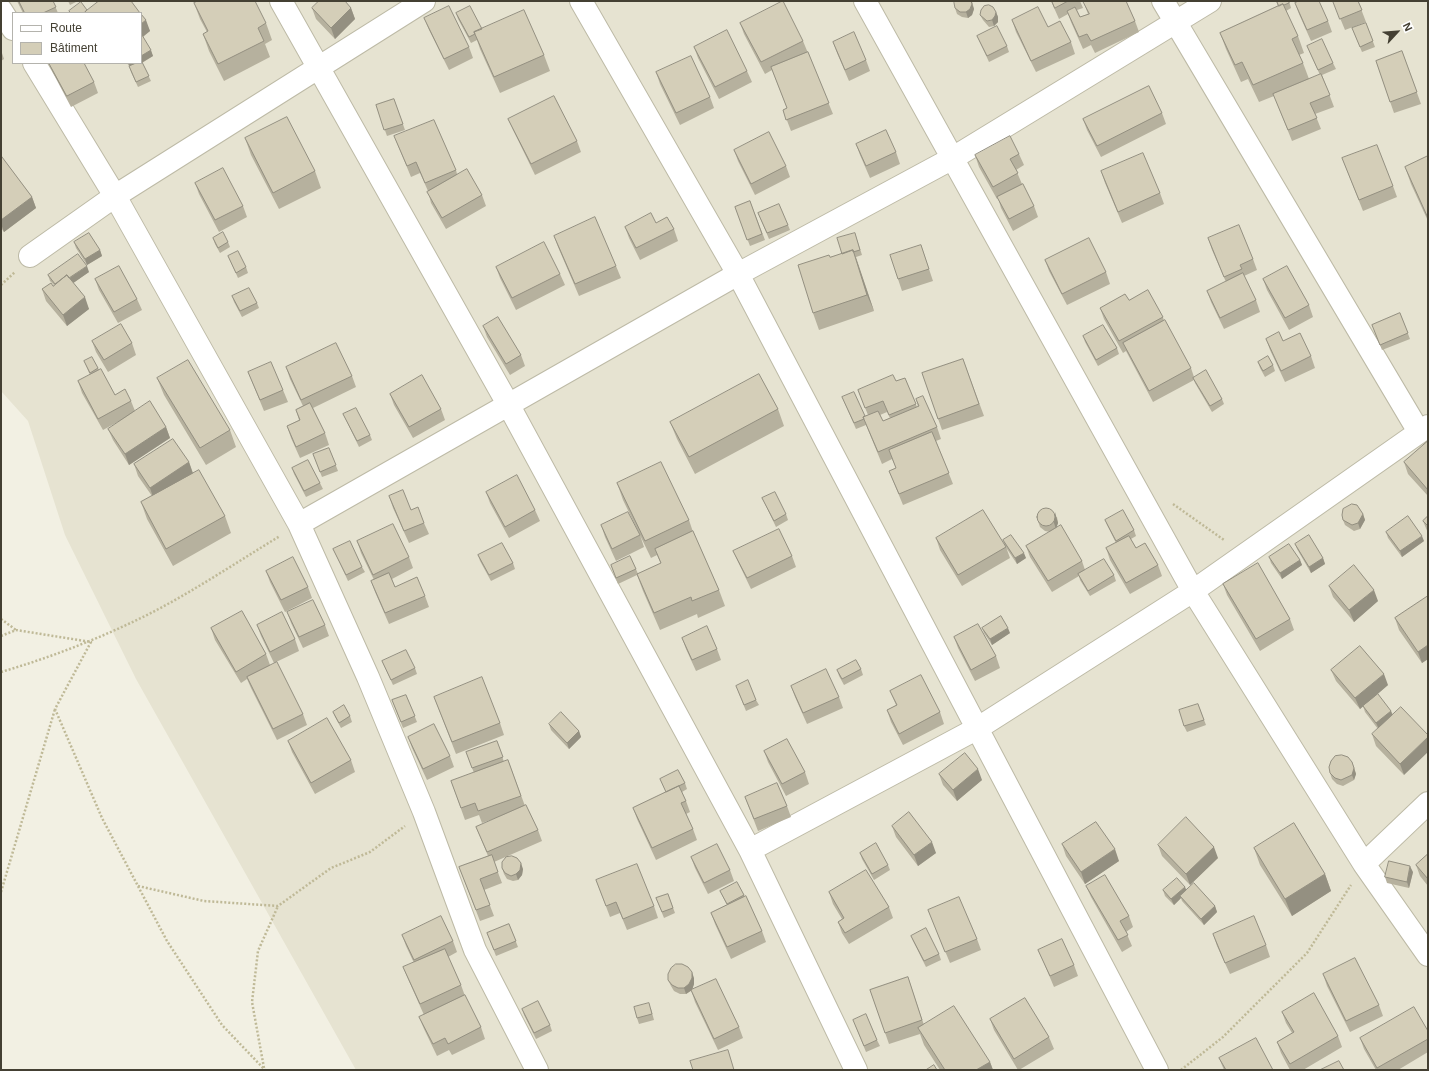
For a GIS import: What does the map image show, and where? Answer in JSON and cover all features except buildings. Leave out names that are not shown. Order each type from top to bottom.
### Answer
[{"type":"street","points":[[281,1],[317,68],[508,404],[750,850],[856,1070]]},
{"type":"street","points":[[30,256],[115,196],[424,1]]},
{"type":"street","points":[[581,1],[738,274],[1157,1070]]},
{"type":"street","points":[[865,1],[1193,591],[1364,864],[1428,955]]},
{"type":"street","points":[[750,850],[978,728],[1193,591],[1423,429],[1162,1]]},
{"type":"street","points":[[299,524],[738,274],[953,158],[1210,1]]},
{"type":"street","points":[[1,10],[12,27]]},
{"type":"street","points":[[35,64],[115,196],[299,524],[368,677],[424,812],[475,950],[537,1070]]},
{"type":"street","points":[[1364,864],[1428,803]]},
{"type":"path","points":[[1171,502],[1227,542],[1256,547]]},
{"type":"path","points":[[1,672],[35,662],[91,642],[150,614],[299,524]]},
{"type":"path","points":[[1,619],[16,630],[91,642]]},
{"type":"path","points":[[1,636],[16,630]]},
{"type":"path","points":[[1,892],[55,709],[91,642]]},
{"type":"path","points":[[55,709],[102,818],[167,941],[222,1025],[264,1070]]},
{"type":"path","points":[[264,1070],[252,1002],[258,952],[278,906],[332,868],[370,852],[424,812]]},
{"type":"path","points":[[1180,1070],[1223,1036],[1307,953],[1364,864]]},
{"type":"path","points":[[138,886],[204,901],[278,906]]},
{"type":"shaded area","points":[[1,1],[1428,1],[1428,1070],[356,1070],[136,679],[65,535],[28,421],[1,391]]}]
